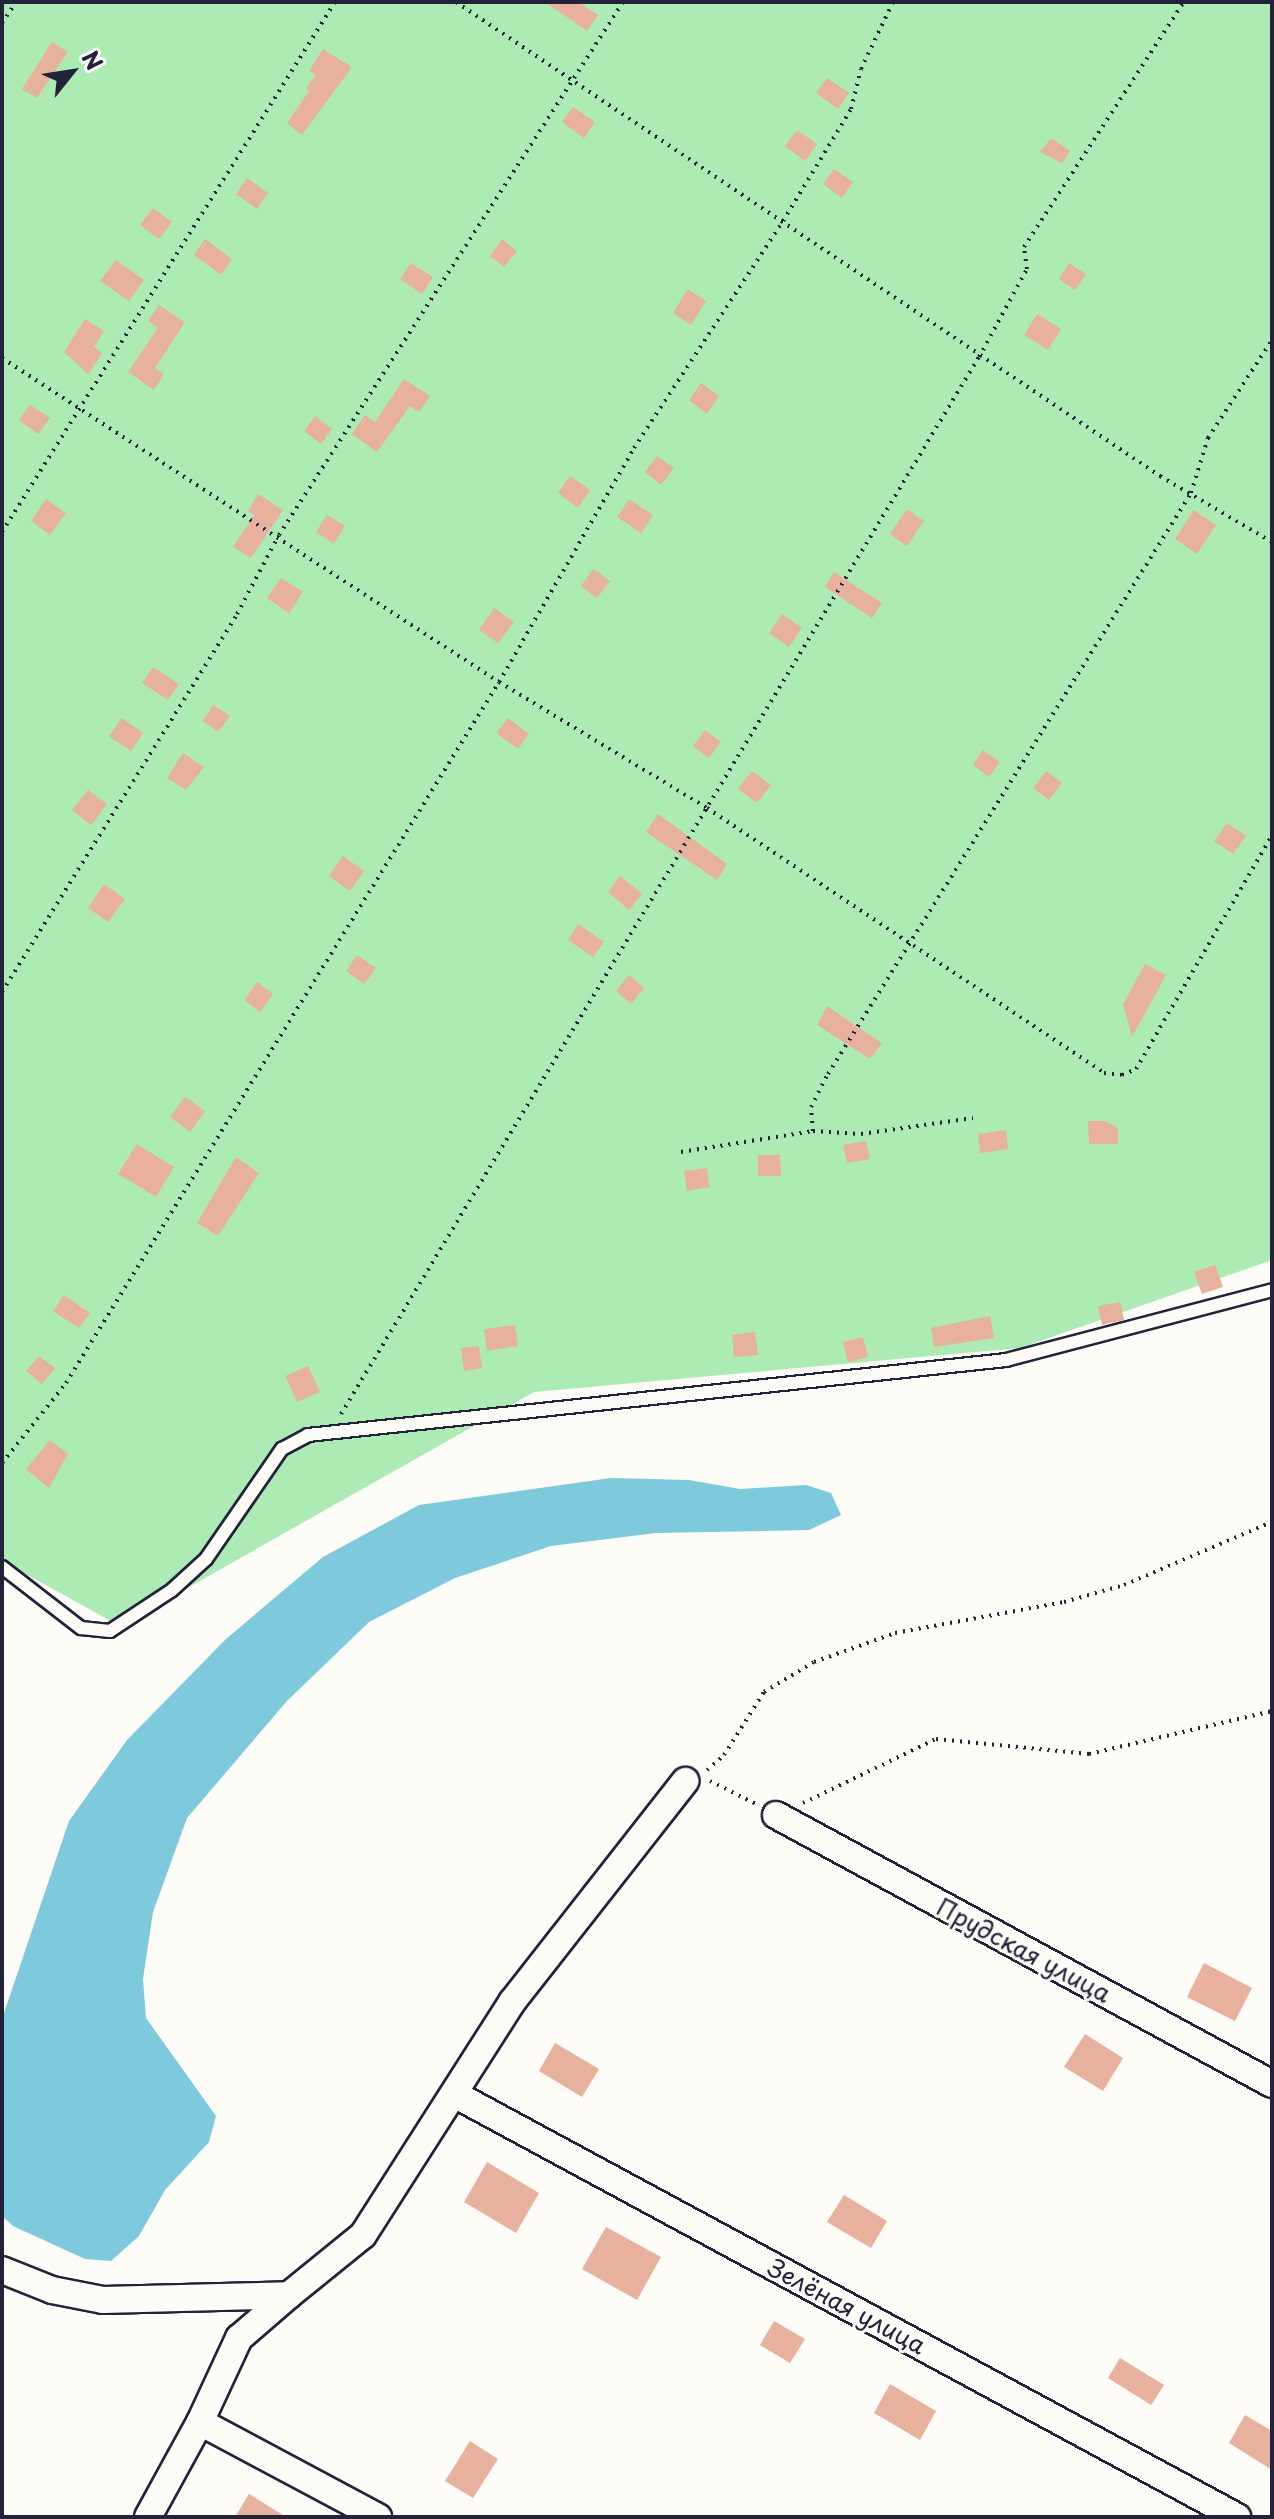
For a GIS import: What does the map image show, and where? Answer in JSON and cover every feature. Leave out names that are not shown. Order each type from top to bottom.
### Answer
[{"type":"street","points":[[148,2517],[200,2422],[239,2338],[363,2235],[456,2095],[512,2002],[685,1781]]},
{"type":"street","name":"Прудская улица","points":[[776,1815],[1272,2084]]},
{"type":"street","name":"Зелёная улица","points":[[456,2095],[1237,2517]]},
{"type":"street","points":[[2,2270],[52,2290],[103,2300],[289,2295]]},
{"type":"street","points":[[200,2422],[378,2517]]},
{"type":"lane","points":[[2,1567],[81,1628],[110,1631],[172,1590],[206,1559],[282,1449],[331,1430],[1006,1360],[1272,1290]]},
{"type":"path","points":[[2,23],[16,2]]},
{"type":"path","points":[[2,532],[335,2]]},
{"type":"path","points":[[456,2],[572,77],[979,357],[1272,542]]},
{"type":"path","points":[[2,992],[237,614],[279,535],[623,2]]},
{"type":"path","points":[[2,1463],[66,1383],[499,682],[634,448],[783,221],[851,109],[861,69],[893,2]]},
{"type":"path","points":[[331,1430],[979,357],[1027,269],[1024,247],[1184,2]]},
{"type":"path","points":[[813,1131],[811,1107],[828,1074],[1191,493],[1208,438],[1272,340]]},
{"type":"path","points":[[2,358],[77,410],[279,535],[499,682],[707,808],[1104,1073],[1122,1075],[1136,1069],[1272,835]]},
{"type":"path","points":[[681,1152],[813,1131],[861,1134],[973,1118]]},
{"type":"path","points":[[685,1781],[724,1755],[764,1692],[814,1662],[895,1633],[1064,1602],[1124,1585],[1272,1522]]},
{"type":"path","points":[[685,1781],[714,1781],[776,1815],[936,1739],[1089,1754],[1272,1711]]},
{"type":"green space","points":[[2,2],[1272,2],[1272,1260],[1020,1348],[534,1392],[120,1626],[2,1561]]},
{"type":"water","points":[[611,1478],[689,1480],[740,1489],[806,1485],[831,1493],[841,1515],[809,1530],[656,1533],[551,1546],[455,1578],[369,1622],[287,1701],[187,1818],[153,1912],[143,1979],[146,2018],[216,2116],[209,2142],[165,2190],[139,2236],[111,2261],[85,2259],[13,2226],[2,2216],[2,2019],[69,1821],[127,1740],[226,1639],[323,1557],[419,1505]]},
{"type":"building","points":[[545,2],[578,2],[598,15],[587,31]]},
{"type":"building","points":[[52,42],[68,52],[37,98],[22,89]]},
{"type":"building","points":[[323,49],[352,67],[302,135],[287,123],[309,91],[306,88],[316,75],[309,71]]},
{"type":"building","points":[[827,78],[849,93],[838,109],[816,93]]},
{"type":"building","points":[[573,107],[595,122],[584,138],[562,122]]},
{"type":"building","points":[[797,130],[817,144],[805,161],[785,146]]},
{"type":"building","points":[[1051,138],[1070,151],[1062,163],[1040,152]]},
{"type":"building","points":[[834,169],[853,182],[842,198],[823,184]]},
{"type":"building","points":[[247,178],[268,193],[257,209],[236,194]]},
{"type":"building","points":[[153,208],[172,222],[159,239],[140,225]]},
{"type":"building","points":[[205,239],[232,259],[221,275],[194,255]]},
{"type":"building","points":[[502,239],[517,251],[504,267],[490,256]]},
{"type":"building","points":[[116,260],[144,280],[129,301],[100,281]]},
{"type":"building","points":[[411,263],[433,277],[422,294],[400,279]]},
{"type":"building","points":[[1069,263],[1086,274],[1075,290],[1059,279]]},
{"type":"building","points":[[688,289],[706,301],[691,325],[673,313]]},
{"type":"building","points":[[159,305],[185,322],[155,368],[164,374],[154,390],[128,372],[158,328],[148,321]]},
{"type":"building","points":[[1037,314],[1061,329],[1048,350],[1024,335]]},
{"type":"building","points":[[85,319],[104,331],[94,347],[102,353],[88,374],[64,352]]},
{"type":"building","points":[[404,379],[430,396],[419,412],[410,406],[377,452],[352,434],[365,415],[375,422]]},
{"type":"building","points":[[701,383],[719,396],[707,414],[689,400]]},
{"type":"building","points":[[30,405],[50,418],[38,434],[19,420]]},
{"type":"building","points":[[315,416],[332,429],[321,444],[304,431]]},
{"type":"building","points":[[657,456],[674,468],[661,485],[645,472]]},
{"type":"building","points":[[570,476],[590,490],[578,508],[558,493]]},
{"type":"building","points":[[258,494],[283,510],[251,558],[233,547],[254,515],[248,511]]},
{"type":"building","points":[[46,499],[66,513],[50,535],[31,521]]},
{"type":"building","points":[[629,499],[653,515],[641,533],[617,517]]},
{"type":"building","points":[[907,509],[924,521],[907,546],[890,534]]},
{"type":"building","points":[[1194,510],[1216,525],[1197,554],[1175,539]]},
{"type":"building","points":[[327,515],[345,526],[334,544],[316,532]]},
{"type":"building","points":[[593,569],[610,581],[597,598],[581,586]]},
{"type":"building","points":[[834,572],[882,603],[872,618],[825,587]]},
{"type":"building","points":[[281,578],[303,592],[289,613],[267,598]]},
{"type":"building","points":[[494,608],[514,622],[498,643],[479,630]]},
{"type":"building","points":[[782,614],[802,628],[789,647],[769,633]]},
{"type":"building","points":[[153,667],[179,684],[168,700],[142,683]]},
{"type":"building","points":[[213,705],[230,716],[218,732],[203,721]]},
{"type":"building","points":[[122,718],[143,733],[131,751],[109,736]]},
{"type":"building","points":[[508,718],[529,734],[518,749],[496,733]]},
{"type":"building","points":[[705,730],[721,742],[709,758],[693,746]]},
{"type":"building","points":[[983,750],[1000,762],[989,777],[973,765]]},
{"type":"building","points":[[183,753],[204,767],[186,790],[167,778]]},
{"type":"building","points":[[752,771],[771,785],[757,803],[738,789]]},
{"type":"building","points":[[1046,771],[1062,783],[1049,800],[1033,788]]},
{"type":"building","points":[[88,790],[107,804],[91,825],[72,810]]},
{"type":"building","points":[[658,814],[727,864],[717,880],[646,832]]},
{"type":"building","points":[[1227,823],[1246,836],[1233,854],[1214,841]]},
{"type":"building","points":[[343,856],[364,871],[350,891],[329,876]]},
{"type":"building","points":[[620,876],[642,894],[629,910],[608,892]]},
{"type":"building","points":[[104,884],[125,899],[108,922],[88,908]]},
{"type":"building","points":[[578,924],[604,942],[593,957],[568,940]]},
{"type":"building","points":[[357,955],[376,968],[364,984],[346,971]]},
{"type":"building","points":[[1145,964],[1166,975],[1132,1037],[1123,1004]]},
{"type":"building","points":[[629,975],[644,988],[631,1004],[616,991]]},
{"type":"building","points":[[257,982],[273,994],[260,1012],[244,1000]]},
{"type":"building","points":[[827,1006],[882,1043],[870,1059],[817,1025]]},
{"type":"building","points":[[185,1097],[205,1111],[190,1132],[170,1117]]},
{"type":"building","points":[[1088,1121],[1105,1121],[1118,1128],[1118,1144],[1089,1144]]},
{"type":"building","points":[[1006,1130],[1008,1149],[980,1153],[978,1134]]},
{"type":"building","points":[[866,1141],[870,1159],[847,1163],[843,1145]]},
{"type":"building","points":[[137,1144],[174,1167],[156,1197],[118,1174]]},
{"type":"building","points":[[758,1155],[780,1155],[781,1176],[758,1176]]},
{"type":"building","points":[[236,1157],[259,1173],[218,1236],[197,1223]]},
{"type":"building","points":[[707,1168],[709,1187],[687,1191],[684,1171]]},
{"type":"building","points":[[1215,1265],[1223,1287],[1202,1294],[1194,1272]]},
{"type":"building","points":[[64,1295],[90,1313],[79,1328],[53,1311]]},
{"type":"building","points":[[1120,1302],[1124,1320],[1102,1325],[1098,1306]]},
{"type":"building","points":[[990,1316],[994,1338],[934,1347],[931,1328]]},
{"type":"building","points":[[515,1325],[518,1346],[487,1351],[484,1329]]},
{"type":"building","points":[[755,1332],[758,1355],[734,1357],[732,1335]]},
{"type":"building","points":[[863,1337],[868,1357],[848,1362],[843,1342]]},
{"type":"building","points":[[479,1346],[482,1368],[464,1371],[461,1348]]},
{"type":"building","points":[[39,1356],[55,1368],[42,1384],[26,1371]]},
{"type":"building","points":[[308,1366],[320,1392],[297,1402],[285,1376]]},
{"type":"building","points":[[50,1440],[68,1454],[49,1488],[26,1469]]},
{"type":"building","points":[[1204,1963],[1252,1988],[1235,2021],[1187,1997]]},
{"type":"building","points":[[1085,2034],[1123,2058],[1103,2091],[1064,2067]]},
{"type":"building","points":[[555,2043],[599,2069],[582,2097],[539,2071]]},
{"type":"building","points":[[487,2162],[539,2193],[516,2233],[464,2202]]},
{"type":"building","points":[[844,2195],[887,2221],[871,2248],[827,2222]]},
{"type":"building","points":[[606,2227],[661,2257],[637,2300],[582,2269]]},
{"type":"building","points":[[774,2321],[805,2339],[790,2363],[760,2345]]},
{"type":"building","points":[[1120,2358],[1164,2385],[1151,2405],[1108,2378]]},
{"type":"building","points":[[890,2384],[936,2411],[920,2440],[874,2413]]},
{"type":"building","points":[[1245,2415],[1272,2431],[1272,2470],[1229,2443]]},
{"type":"building","points":[[470,2441],[498,2459],[473,2498],[445,2481]]},
{"type":"building","points":[[249,2494],[286,2517],[235,2517]]}]
